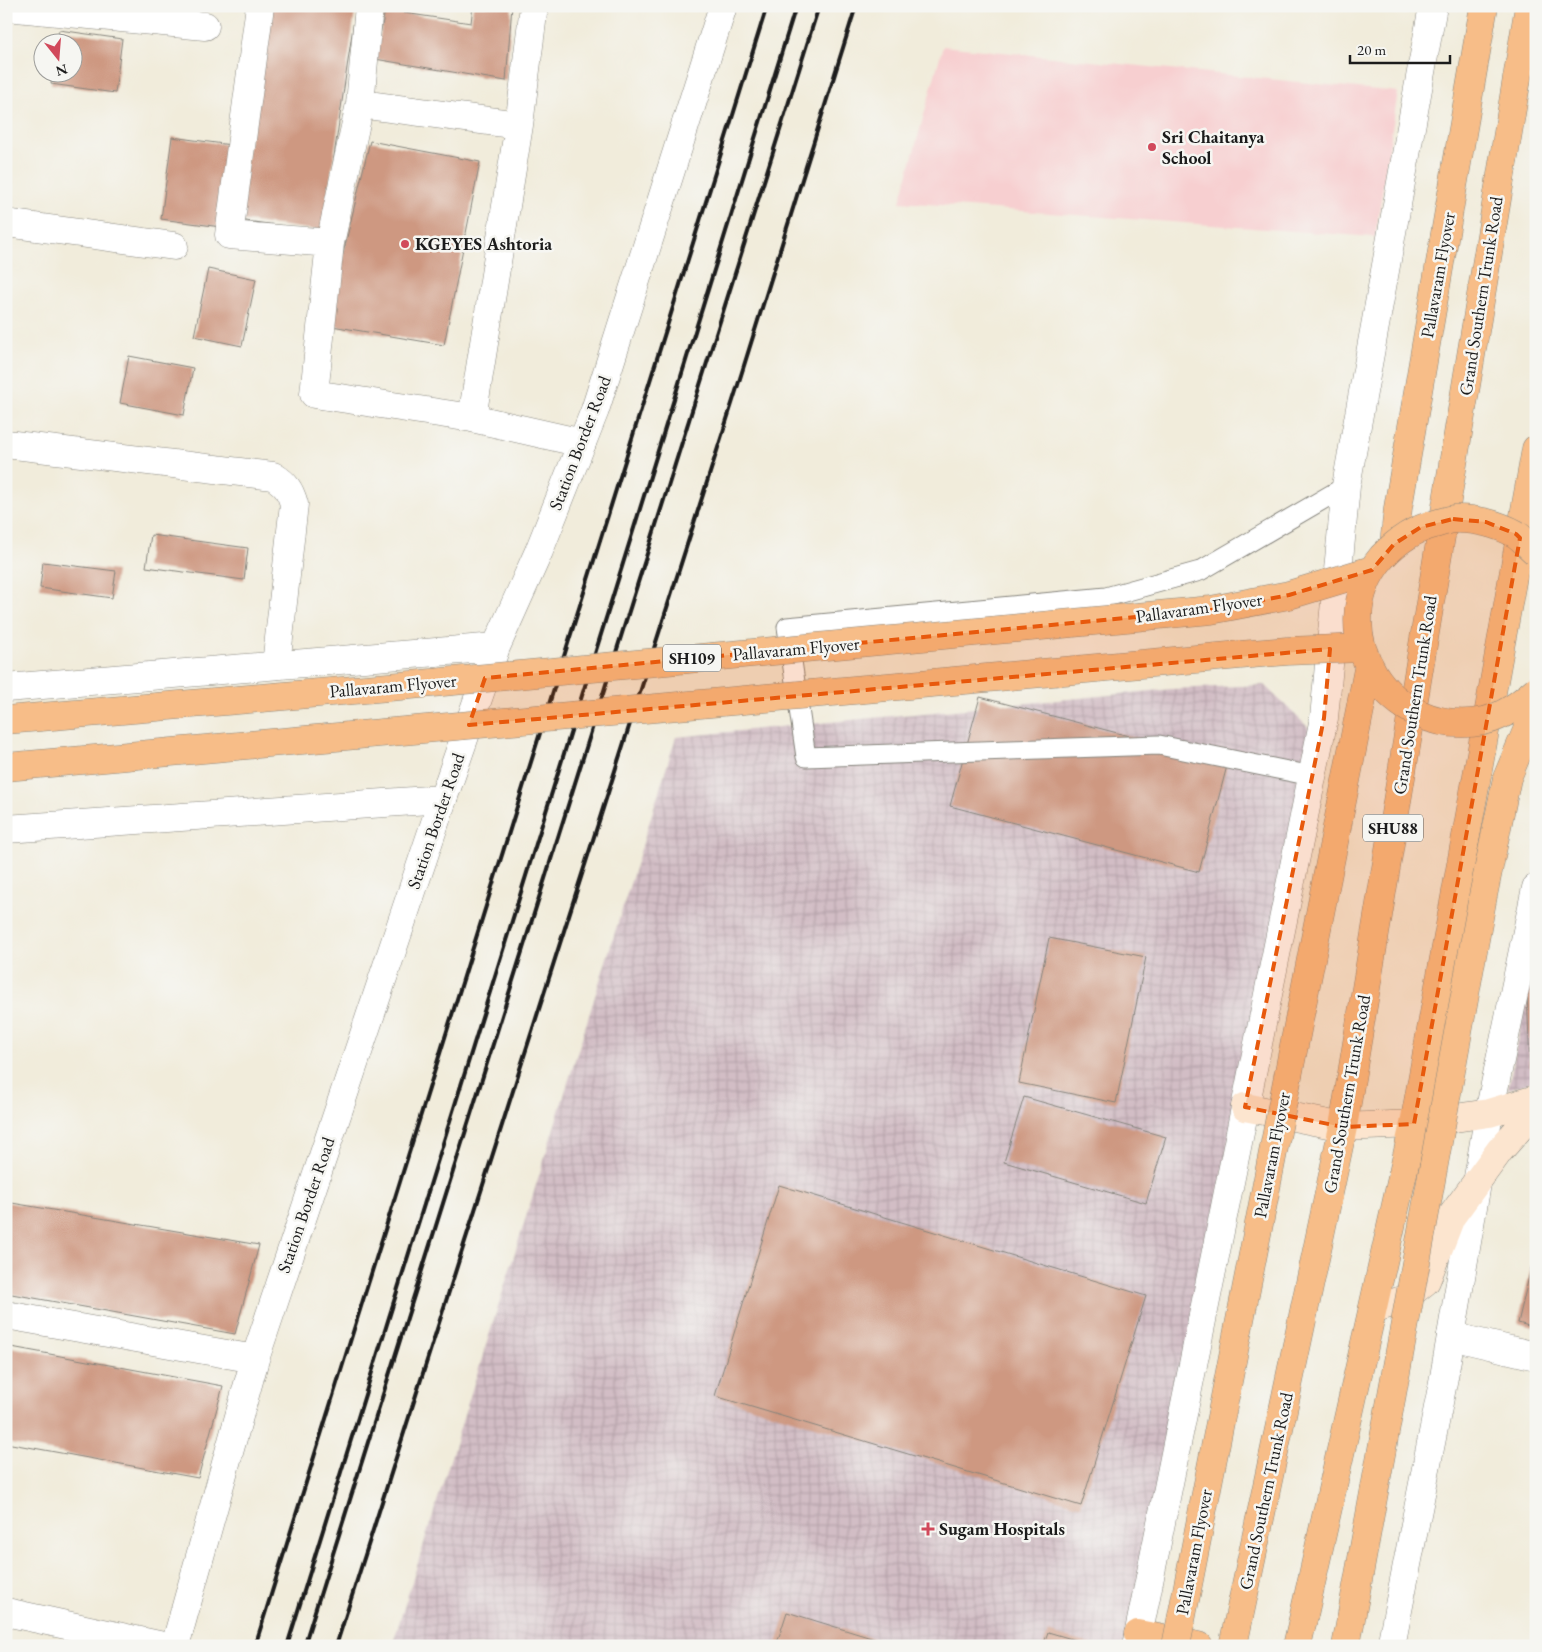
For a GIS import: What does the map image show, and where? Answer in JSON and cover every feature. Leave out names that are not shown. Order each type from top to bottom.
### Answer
[{"type":"main road","name":"Pallavaram Flyover","points":[[1394,544],[1484,6]]},
{"type":"main road","name":"Grand Southern Trunk Road","points":[[1233,1646],[1343,1127],[1530,6]]},
{"type":"main road","points":[[1297,1646],[1414,1124],[1536,450]]},
{"type":"main road","name":"Pallavaram Flyover","points":[[1536,552],[1516,534],[1486,522],[1453,519],[1422,527],[1394,544],[1372,570],[1362,595],[1358,621],[1366,656],[1375,677],[1396,700],[1423,716],[1454,723],[1485,720],[1514,708],[1536,690]]},
{"type":"main road","name":"Pallavaram Flyover","points":[[6,720],[420,684],[1211,610],[1290,595],[1372,570]]},
{"type":"main road","points":[[6,767],[1287,651],[1366,656]]},
{"type":"main road","name":"Pallavaram Flyover","points":[[1176,1646],[1341,800],[1366,656]]},
{"type":"main road","points":[[1346,1646],[1482,896],[1507,778],[1536,709]]},
{"type":"main road","points":[[1245,1107],[1343,1127],[1414,1124],[1489,1113],[1533,1117]]},
{"type":"main road","points":[[1373,1309],[1402,1300],[1426,1281],[1450,1217],[1500,1150],[1533,1117]]},
{"type":"main road","points":[[1137,1640],[1199,1646]]},
{"type":"street","points":[[260,6],[229,235],[330,243]]},
{"type":"street","points":[[369,6],[360,104],[330,243],[314,394],[472,418],[582,444]]},
{"type":"street","points":[[472,418],[518,125],[534,6]]},
{"type":"street","name":"Station Border Road","points":[[174,1646],[255,1358],[496,647],[539,551],[595,410],[723,6]]},
{"type":"street","points":[[1137,1640],[1324,718],[1346,486],[1433,6]]},
{"type":"street","points":[[6,7],[205,26]]},
{"type":"street","points":[[360,104],[518,125]]},
{"type":"street","points":[[6,223],[174,246]]},
{"type":"street","points":[[6,444],[274,476],[282,481],[289,489],[294,504],[276,666]]},
{"type":"street","points":[[6,688],[496,647]]},
{"type":"street","points":[[6,830],[443,799]]},
{"type":"street","points":[[1391,1646],[1451,1336],[1489,1113],[1536,888]]},
{"type":"street","points":[[6,1315],[255,1358]]},
{"type":"street","points":[[1451,1336],[1536,1356]]},
{"type":"street","points":[[6,1612],[163,1646]]},
{"type":"lane","points":[[1312,776],[1159,745],[806,757],[787,627],[1106,597],[1200,571],[1346,486]]},
{"type":"highlighted area","points":[[1453,519],[1486,522],[1516,534],[1520,538],[1414,1124],[1343,1127],[1245,1107],[1324,718],[1330,649],[469,725],[485,678],[1211,610],[1289,595],[1372,570],[1394,544],[1421,527]]},
{"type":"shaded area","name":"Sri Chaitanya School","points":[[943,46],[1398,92],[1375,237],[900,202]]},
{"type":"shaded area","points":[[1264,685],[1313,732],[1127,1646],[392,1646],[676,737],[1172,689]]},
{"type":"shaded area","points":[[1536,941],[1536,1081],[1508,1089],[1527,991]]},
{"type":"building","points":[[268,6],[356,6],[323,231],[238,220]]},
{"type":"building","points":[[386,6],[405,6],[404,13],[471,23],[473,6],[512,6],[506,81],[375,59]]},
{"type":"building","points":[[82,33],[122,39],[115,93],[51,84],[51,82],[82,82]]},
{"type":"building","points":[[172,137],[231,145],[221,227],[161,219]]},
{"type":"building","name":"KGEYES Ashtoria","points":[[370,141],[480,162],[444,345],[326,325]]},
{"type":"building","points":[[208,269],[256,279],[242,346],[194,336]]},
{"type":"building","points":[[129,356],[193,368],[184,415],[120,403]]},
{"type":"building","points":[[151,535],[248,548],[244,580],[146,567]]},
{"type":"building","points":[[43,562],[116,571],[112,598],[40,588]]},
{"type":"building","points":[[980,697],[1228,762],[1199,872],[950,806]]},
{"type":"building","points":[[1049,938],[1146,957],[1116,1103],[1019,1083]]},
{"type":"building","points":[[1536,989],[1536,1067],[1530,1068],[1527,991]]},
{"type":"building","points":[[1024,1097],[1166,1137],[1146,1203],[1004,1162]]},
{"type":"building","points":[[779,1185],[1146,1296],[1081,1506],[715,1396]]},
{"type":"building","points":[[6,1202],[259,1245],[235,1334],[6,1293]]},
{"type":"building","points":[[1532,1264],[1536,1264],[1536,1328],[1518,1323]]},
{"type":"building","points":[[6,1346],[223,1386],[198,1478],[6,1443]]},
{"type":"building","points":[[787,1612],[894,1645],[894,1646],[776,1646]]},
{"type":"building","points":[[1048,1632],[1092,1645],[1092,1646],[1043,1646]]},
{"type":"railway","points":[[255,1646],[767,6]]},
{"type":"railway","points":[[287,1646],[796,6]]},
{"type":"railway","points":[[304,1646],[819,6]]},
{"type":"railway","points":[[336,1646],[737,388],[856,6]]},
{"type":"place","name":"Sri Chaitanya School","points":[[1152,147]]},
{"type":"place","name":"KGEYES Ashtoria","points":[[405,244]]},
{"type":"place","name":"Sugam Hospitals","points":[[928,1529]]}]
